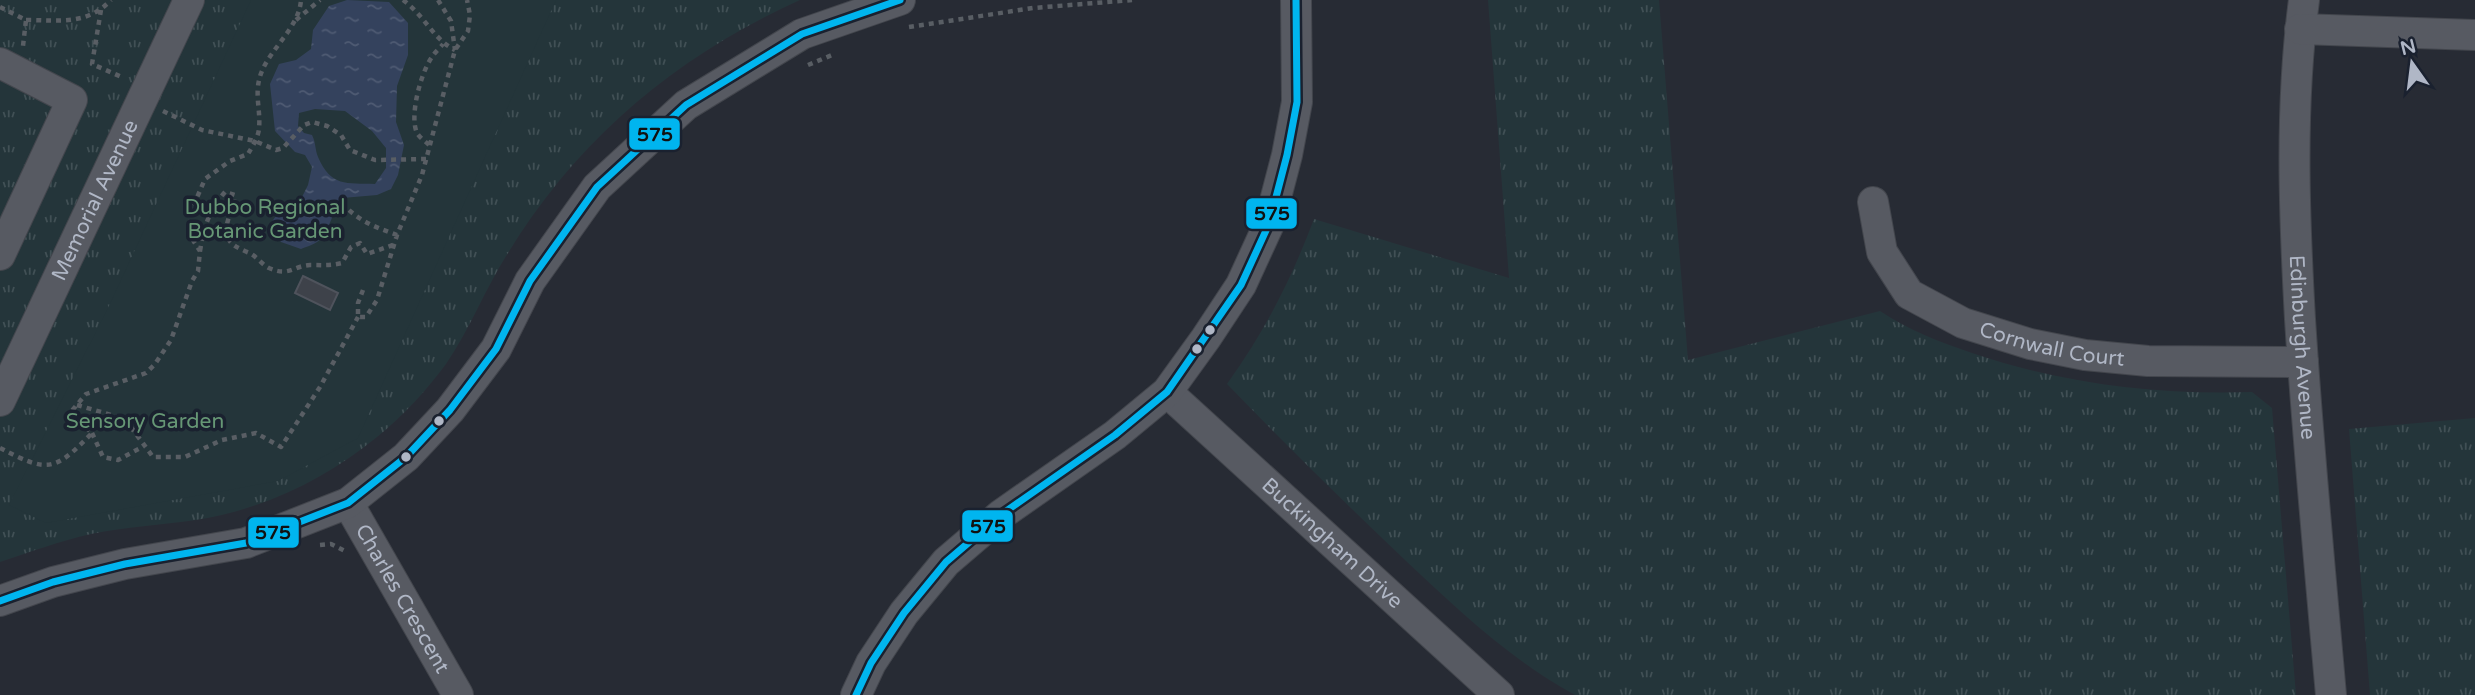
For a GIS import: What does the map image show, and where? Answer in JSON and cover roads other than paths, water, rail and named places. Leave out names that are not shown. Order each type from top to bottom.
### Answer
[{"type":"street","name":"Memorial Avenue","points":[[0,401],[189,0]]},
{"type":"street","points":[[0,601],[53,582],[113,567],[246,543],[348,503],[406,457],[450,410],[496,349],[530,281],[607,177],[687,105],[802,34],[900,0]]},
{"type":"street","points":[[856,695],[871,663],[904,613],[946,562],[1002,514],[1115,435],[1167,392],[1241,285],[1269,224],[1287,155],[1297,102],[1296,0]]},
{"type":"street","name":"Edinburgh Avenue","points":[[2304,0],[2294,118],[2294,214],[2303,362],[2331,695]]},
{"type":"street","points":[[2300,29],[2475,35]]},
{"type":"street","points":[[0,255],[72,100],[10,69]]},
{"type":"street","name":"Cornwall Court","points":[[1873,201],[1882,252],[1909,294],[1963,323],[2029,344],[2085,355],[2148,361],[2303,362]]},
{"type":"street","name":"Buckingham Drive","points":[[1167,392],[1499,695]]},
{"type":"street","name":"Charles Crescent","points":[[348,503],[458,695]]},
{"type":"water","points":[[347,0],[389,2],[408,23],[408,55],[397,86],[396,122],[404,145],[398,175],[391,189],[377,195],[342,198],[321,238],[301,249],[281,242],[269,226],[280,210],[301,199],[312,167],[305,155],[295,152],[275,131],[270,84],[279,64],[296,60],[311,49],[313,30],[329,6]],"holes":[[[315,109],[345,111],[372,131],[386,148],[386,168],[375,184],[348,183],[328,174],[318,157],[312,135],[304,133],[298,126],[299,113]]]},
{"type":"park label","name":"Dubbo Regional Botanic Garden","points":[[265,219]]},
{"type":"park label","name":"Sensory Garden","points":[[145,421]]}]
